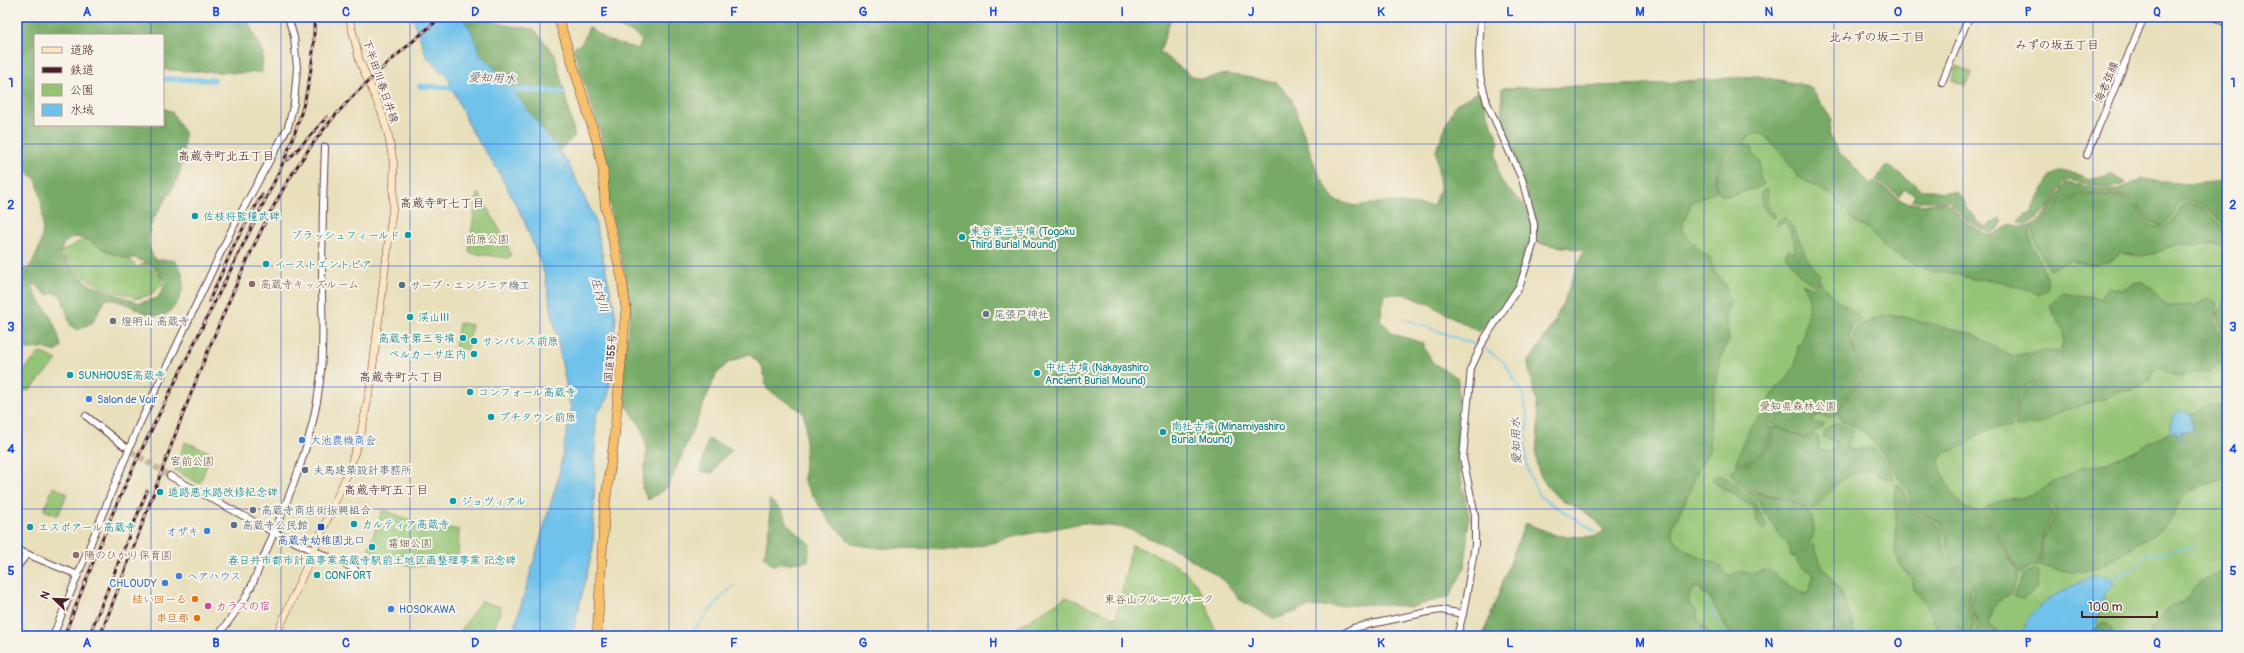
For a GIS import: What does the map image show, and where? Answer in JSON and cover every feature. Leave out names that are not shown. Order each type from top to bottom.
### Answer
[{"type":"highway","name":"国道155号","points":[[558,17],[597,142],[603,170],[605,205],[622,279],[625,304],[618,403],[605,505],[597,636]]},
{"type":"main road","name":"下半田川春日井線","points":[[276,636],[349,470],[361,433],[370,389],[395,188],[394,165],[388,134],[380,107],[360,62],[350,17]]},
{"type":"street","points":[[53,636],[141,420],[231,231],[288,127],[294,103],[297,68],[294,37],[288,17]]},
{"type":"street","points":[[1457,636],[1463,614],[1475,545],[1475,516],[1463,458],[1471,368],[1485,338],[1520,285],[1534,242],[1534,224],[1522,179],[1487,103],[1480,64],[1481,17]]},
{"type":"street","points":[[1942,82],[1969,17]]},
{"type":"street","name":"海老弦線","points":[[2087,155],[2144,17]]},
{"type":"street","points":[[2214,17],[2227,23]]},
{"type":"street","points":[[218,636],[244,600],[305,452],[320,381],[322,230],[325,147]]},
{"type":"street","points":[[86,416],[124,446]]},
{"type":"street","points":[[170,476],[273,532],[355,569]]},
{"type":"street","points":[[17,550],[78,575]]},
{"type":"street","points":[[17,566],[27,554]]},
{"type":"street","points":[[1340,636],[1353,628],[1428,612],[1441,610],[1463,614]]},
{"type":"green space","points":[[17,17],[246,17],[263,54],[262,72],[240,73],[164,69],[164,34],[34,34],[34,126],[164,126],[164,108],[172,112],[185,134],[182,163],[177,180],[154,218],[148,238],[150,249],[155,260],[174,260],[180,268],[183,276],[183,289],[181,294],[174,307],[166,314],[158,316],[148,314],[117,301],[106,299],[93,322],[78,330],[71,326],[61,296],[54,293],[47,295],[35,284],[33,287],[34,292],[52,319],[61,346],[56,352],[44,348],[27,349],[17,345],[17,267],[27,270],[34,260],[39,249],[43,226],[43,215],[36,179],[25,170],[17,174]],"holes":[[[73,237],[88,239],[108,252],[127,258],[136,258],[152,266],[166,282],[158,298],[139,303],[89,284],[73,270],[59,254],[64,243]]]},
{"type":"green space","points":[[433,17],[480,17],[506,25],[534,29],[555,55],[575,136],[554,156]]},
{"type":"green space","points":[[599,17],[1171,17],[1160,52],[1190,75],[1201,79],[1227,74],[1276,82],[1291,98],[1317,171],[1334,200],[1355,206],[1388,202],[1433,206],[1440,188],[1436,151],[1447,123],[1456,104],[1482,90],[1486,109],[1499,142],[1497,166],[1499,176],[1503,184],[1523,203],[1530,214],[1532,246],[1524,274],[1509,298],[1479,332],[1429,304],[1404,294],[1385,294],[1380,320],[1394,334],[1422,343],[1433,363],[1458,378],[1457,459],[1469,516],[1465,567],[1449,597],[1411,607],[1377,604],[1309,607],[1275,619],[1240,600],[1221,578],[1176,550],[1127,528],[1082,523],[1013,537],[970,549],[879,548],[852,544],[830,522],[804,482],[806,425],[803,412],[767,389],[762,366],[749,354],[728,363],[716,375],[668,487],[648,500],[642,488],[647,449],[642,428],[622,400],[624,355],[630,317],[626,279],[611,215],[600,132],[573,48],[582,43],[589,27],[607,40],[638,49],[642,41],[635,34]]},
{"type":"green space","points":[[1956,66],[1972,73],[1966,86],[1952,80]]},
{"type":"green space","name":"愛知県森林公園","points":[[1758,76],[1799,84],[1812,89],[1831,119],[1829,136],[1840,153],[1870,184],[1874,181],[1904,202],[1923,205],[1943,202],[1950,204],[1967,224],[1989,235],[1994,235],[2009,225],[2028,227],[2033,225],[2044,215],[2068,183],[2109,191],[2118,190],[2142,179],[2191,184],[2227,181],[2227,636],[1483,636],[1525,523],[1558,536],[1594,537],[1604,531],[1599,523],[1592,517],[1554,494],[1542,478],[1538,469],[1536,452],[1538,414],[1528,363],[1550,330],[1563,303],[1584,250],[1538,243],[1536,221],[1502,117],[1502,88],[1634,85]]},
{"type":"green space","points":[[1758,76],[1799,84],[1812,89],[1831,119],[1829,136],[1840,153],[1870,184],[1874,181],[1904,202],[1923,205],[1943,202],[1950,204],[1967,224],[1989,235],[1994,235],[2009,225],[2028,227],[2033,225],[2044,215],[2068,183],[2109,191],[2118,190],[2142,179],[2191,184],[2227,181],[2227,206],[2226,203],[2223,205],[2227,218],[2227,230],[2219,219],[2208,209],[2203,205],[2190,200],[2183,200],[2177,206],[2169,220],[2160,225],[2146,220],[2138,203],[2132,197],[2086,193],[2063,200],[2031,228],[2031,242],[2047,280],[2048,288],[2040,295],[2017,286],[1993,280],[1974,279],[1943,271],[1934,273],[1886,249],[1869,229],[1857,224],[1834,196],[1798,177],[1782,153],[1764,135],[1758,133],[1754,134],[1724,156],[1717,171],[1716,191],[1691,203],[1683,223],[1683,231],[1689,239],[1709,257],[1714,271],[1725,285],[1727,296],[1731,301],[1726,314],[1729,341],[1720,358],[1711,412],[1709,451],[1698,469],[1689,493],[1672,528],[1677,542],[1683,548],[1717,564],[1729,575],[1741,571],[1752,574],[1763,570],[1771,571],[1789,587],[1794,587],[1804,594],[1810,592],[1813,576],[1812,572],[1805,569],[1796,561],[1812,544],[1814,544],[1820,562],[1843,596],[1853,622],[1854,636],[1731,636],[1709,597],[1702,593],[1700,587],[1693,589],[1688,598],[1690,605],[1695,609],[1699,622],[1712,636],[1483,636],[1525,523],[1558,536],[1594,537],[1604,531],[1599,523],[1592,517],[1554,494],[1542,478],[1538,469],[1536,452],[1538,414],[1528,363],[1550,330],[1563,303],[1584,250],[1538,243],[1536,221],[1502,117],[1502,88],[1634,85]]},
{"type":"green space","points":[[1745,143],[1753,148],[1753,154],[1760,162],[1760,178],[1764,184],[1763,186],[1729,196],[1720,194],[1716,186],[1718,172],[1727,158]]},
{"type":"green space","points":[[1885,166],[1889,166],[1922,190],[1933,190],[1942,193],[1955,192],[1962,198],[1967,210],[1975,216],[1976,221],[1987,227],[2000,218],[2003,221],[1998,229],[1991,233],[1968,222],[1950,201],[1912,201],[1915,195],[1904,189],[1900,196],[1876,180]]},
{"type":"green space","points":[[2061,171],[2080,175],[2088,179],[2106,177],[2109,174],[2126,182],[2125,184],[2109,189],[2069,180],[2063,184],[2049,207],[2031,223],[2027,225],[2019,222],[2021,218],[2032,211],[2050,176]]},
{"type":"green space","points":[[1766,189],[1768,190],[1767,200],[1770,210],[1775,214],[1774,219],[1765,211],[1761,203],[1762,191]]},
{"type":"green space","name":"前原公園","points":[[477,194],[479,194],[506,241],[511,256],[509,258],[470,253],[469,250]]},
{"type":"green space","points":[[2090,195],[2130,199],[2137,206],[2144,222],[2155,227],[2162,227],[2172,222],[2185,203],[2204,209],[2219,224],[2227,235],[2227,271],[2225,270],[2224,249],[2221,246],[2209,243],[2198,245],[2178,243],[2156,253],[2141,256],[2120,253],[2109,261],[2099,264],[2084,264],[2072,260],[2049,269],[2037,247],[2033,230],[2062,204],[2076,198]]},
{"type":"green space","points":[[1784,217],[1795,230],[1808,260],[1819,273],[1820,278],[1813,285],[1802,277],[1785,255],[1789,249],[1794,254],[1795,245],[1791,233],[1784,222],[1776,225],[1778,221]]},
{"type":"green space","points":[[83,240],[88,240],[109,252],[131,260],[137,268],[144,263],[162,278],[160,280],[164,283],[150,295],[134,299],[133,296],[111,290],[92,282],[75,269],[60,252]]},
{"type":"green space","points":[[1820,280],[1832,296],[1851,309],[1861,319],[1851,327],[1849,336],[1860,371],[1837,414],[1829,418],[1819,415],[1814,417],[1812,421],[1815,424],[1824,424],[1822,428],[1804,438],[1774,425],[1764,418],[1761,413],[1762,409],[1768,405],[1775,390],[1793,369],[1797,357],[1798,345],[1802,342],[1809,305],[1809,297],[1802,283],[1812,288]]},
{"type":"green space","points":[[2142,282],[2152,289],[2167,306],[2196,305],[2207,299],[2215,301],[2217,304],[2214,322],[2221,335],[2217,354],[2222,362],[2209,373],[2195,372],[2178,377],[2161,369],[2155,370],[2148,381],[2135,390],[2118,391],[2104,399],[2066,409],[2041,424],[2015,427],[2018,404],[2022,394],[2060,359],[2064,332],[2050,306],[2062,292],[2101,299],[2108,287],[2122,290],[2133,283]]},
{"type":"green space","points":[[2227,294],[2227,361],[2220,354],[2225,334],[2218,323],[2217,314]]},
{"type":"green space","points":[[1894,315],[1973,334],[2011,356],[2045,351],[2059,352],[2055,361],[2018,394],[2011,429],[2000,427],[1988,430],[1957,449],[1941,455],[1939,461],[1943,475],[1956,498],[1964,507],[1981,512],[2018,571],[2018,578],[2011,595],[2002,598],[1994,606],[1990,617],[1989,626],[1998,630],[1998,636],[1975,636],[1979,626],[1971,608],[1975,589],[1950,561],[1946,535],[1940,522],[1914,510],[1911,507],[1909,491],[1883,453],[1865,432],[1842,421],[1838,415],[1862,375],[1861,362],[1853,346],[1854,332],[1860,325],[1884,316]]},
{"type":"green space","points":[[459,323],[472,325],[468,350],[455,348]]},
{"type":"green space","points":[[42,353],[57,360],[31,389],[25,391],[17,379],[38,354]]},
{"type":"green space","points":[[2213,405],[2227,405],[2227,477],[2199,487],[2188,493],[2176,507],[2170,520],[2164,527],[2093,570],[2086,572],[2075,572],[2040,566],[2044,536],[2056,514],[2055,507],[2039,490],[2082,467],[2108,464],[2171,432],[2192,431],[2190,414]]},
{"type":"green space","points":[[1760,417],[1771,428],[1768,444],[1761,454],[1736,466],[1748,431]]},
{"type":"green space","points":[[1837,423],[1854,431],[1847,445],[1848,449],[1873,448],[1889,466],[1894,479],[1890,480],[1871,470],[1850,475],[1841,480],[1813,510],[1782,498],[1745,489],[1731,476],[1732,470],[1755,460],[1766,451],[1770,445],[1773,427],[1783,429],[1804,439],[1815,435],[1818,437],[1820,450],[1831,452],[1837,445],[1835,441],[1823,437],[1824,430]]},
{"type":"green space","points":[[708,439],[732,450],[718,463],[713,473],[700,471]]},
{"type":"green space","name":"宮前公園","points":[[185,442],[210,452],[211,454],[200,483],[174,470]]},
{"type":"green space","points":[[1717,475],[1732,482],[1756,505],[1761,513],[1765,529],[1761,529],[1759,526],[1755,512],[1751,506],[1715,483],[1712,478]]},
{"type":"green space","points":[[1896,485],[1900,485],[1906,494],[1907,503],[1912,513],[1932,521],[1940,528],[1948,565],[1971,587],[1969,611],[1975,623],[1971,636],[1941,636],[1926,604],[1915,592],[1912,579],[1900,565],[1895,554],[1897,526],[1894,498]]},
{"type":"green space","points":[[53,487],[67,493],[59,514],[57,515],[44,510]]},
{"type":"green space","points":[[1747,492],[1786,499],[1803,507],[1809,514],[1814,528],[1812,538],[1807,547],[1795,558],[1791,557],[1788,543],[1781,536],[1758,502]]},
{"type":"green space","points":[[2037,492],[2049,504],[2053,514],[2043,532],[2038,565],[2030,567],[2021,574],[1983,510],[1997,502],[2026,497]]},
{"type":"green space","points":[[769,499],[782,511],[789,526],[810,544],[808,561],[772,565],[764,557],[770,524]]},
{"type":"green space","name":"霜畑公園","points":[[384,510],[422,524],[459,530],[458,557],[456,559],[413,567],[368,549],[382,511]]},
{"type":"green space","name":"東谷山フルーツパーク","points":[[1132,545],[1172,563],[1187,573],[1201,592],[1218,636],[1004,636],[1066,597],[1116,618]]},
{"type":"green space","points":[[2227,560],[2227,636],[2147,636],[2169,607],[2182,603],[2199,582],[2221,571]]},
{"type":"green space","points":[[2033,570],[2039,571],[2037,589],[2023,599],[2015,597],[2014,595],[2024,575]]},
{"type":"green space","points":[[481,601],[501,607],[492,636],[457,636]]},
{"type":"green space","points":[[2102,623],[2105,623],[2112,629],[2111,636],[2092,636]]},
{"type":"water","name":"庄内川","points":[[412,17],[462,17],[471,30],[480,54],[500,73],[568,163],[594,217],[616,316],[608,399],[596,415],[593,548],[572,636],[512,636],[558,479],[571,409],[544,272],[523,218],[497,169],[471,130],[448,78],[427,57]]},
{"type":"water","points":[[2184,411],[2190,414],[2192,431],[2181,432],[2181,440],[2179,440],[2178,433],[2171,432],[2172,418],[2176,412]]},
{"type":"water","points":[[2093,575],[2106,576],[2115,584],[2104,595],[2097,628],[2092,636],[2021,636],[2031,615],[2042,604],[2056,594],[2065,591]]},
{"type":"waterway","name":"愛知用水","points":[[164,79],[214,80]]},
{"type":"waterway","name":"愛知用水","points":[[420,86],[459,88]]},
{"type":"waterway","name":"愛知用水","points":[[506,89],[563,92]]},
{"type":"waterway","name":"愛知用水","points":[[1402,318],[1479,346]]},
{"type":"waterway","name":"愛知用水","points":[[1482,347],[1503,361],[1522,392],[1528,418],[1525,445],[1528,471],[1539,496],[1596,532]]},
{"type":"waterway","points":[[2109,581],[2132,569],[2148,555],[2195,546]]},
{"type":"waterway","points":[[689,636],[721,597],[735,585]]},
{"type":"waterway","name":"愛知用水","points":[[1708,603],[1726,636]]},
{"type":"tunnel","points":[[124,447],[170,476]]},
{"type":"railway","points":[[64,636],[111,517],[139,455],[278,174],[294,136],[310,78],[314,38],[314,17]]},
{"type":"railway","points":[[100,636],[195,383],[230,299],[271,211],[295,169],[324,129],[337,114],[380,70],[441,17]]},
{"type":"railway","points":[[288,160],[327,117]]},
{"type":"railway","points":[[209,301],[236,241],[262,195]]},
{"type":"railway","points":[[89,636],[147,491]]},
{"type":"place","name":"佐枝将監種武碑","points":[[195,216]]},
{"type":"place","name":"ブラッシュフィールド","points":[[408,235]]},
{"type":"place","name":"東谷第三号墳 (Togoku Third Burial Mound)","points":[[962,237]]},
{"type":"place","name":"イーストエントピア","points":[[266,264]]},
{"type":"place","name":"高蔵寺キッズルーム","points":[[252,284]]},
{"type":"place","name":"サーブ・エンジニア機工","points":[[402,285]]},
{"type":"place","name":"尾張戸神社","points":[[986,314]]},
{"type":"place","name":"渓山III","points":[[410,317]]},
{"type":"place","name":"燈明山 高蔵寺","points":[[113,321]]},
{"type":"place","name":"高蔵寺第三号墳","points":[[463,338]]},
{"type":"place","name":"サンパレス前原","points":[[474,341]]},
{"type":"place","name":"ベルカーサ庄内","points":[[474,354]]},
{"type":"place","name":"中社古墳 (Nakayashiro Ancient Burial Mound)","points":[[1037,373]]},
{"type":"place","name":"SUNHOUSE高蔵寺","points":[[70,375]]},
{"type":"place","name":"コンフォール高蔵寺","points":[[470,392]]},
{"type":"place","name":"Salon de Voir","points":[[89,399]]},
{"type":"place","name":"プチタウン前原","points":[[491,417]]},
{"type":"place","name":"南社古墳 (Minamiyashiro Burial Mound)","points":[[1163,432]]},
{"type":"place","name":"大池農機商会","points":[[302,440]]},
{"type":"place","name":"夫馬建築設計事務所","points":[[305,470]]},
{"type":"place","name":"道路悪水路改修紀念碑","points":[[160,492]]},
{"type":"place","name":"ジョヴィアル","points":[[453,501]]},
{"type":"place","name":"高蔵寺商店街振興組合","points":[[253,510]]},
{"type":"place","name":"カルティア高蔵寺","points":[[354,524]]},
{"type":"place","name":"高蔵寺公民館","points":[[234,525]]},
{"type":"place","name":"エスポアール高蔵寺","points":[[30,527]]},
{"type":"place","name":"高蔵寺幼稚園北口","points":[[321,527]]},
{"type":"place","name":"オザキ","points":[[207,531]]},
{"type":"place","name":"春日井市都市計画事業高蔵寺駅前土地区画整理事業 記念碑","points":[[372,547]]},
{"type":"place","name":"陽のひかり保育園","points":[[76,555]]},
{"type":"place","name":"CONFORT","points":[[317,575]]},
{"type":"place","name":"ヘアハウス","points":[[179,576]]},
{"type":"place","name":"CHLOUDY","points":[[165,583]]},
{"type":"place","name":"結い回ーる","points":[[195,599]]},
{"type":"place","name":"カラスの宿","points":[[208,606]]},
{"type":"place","name":"HOSOKAWA","points":[[391,609]]},
{"type":"place","name":"串旦那","points":[[197,618]]},
{"type":"district","name":"北みずの坂二丁目","points":[[1877,37]]},
{"type":"district","name":"みずの坂五丁目","points":[[2057,45]]},
{"type":"district","name":"高蔵寺町北五丁目","points":[[226,156]]},
{"type":"district","name":"高蔵寺町七丁目","points":[[442,203]]},
{"type":"district","name":"高蔵寺町六丁目","points":[[401,377]]},
{"type":"district","name":"高蔵寺町五丁目","points":[[386,490]]}]
